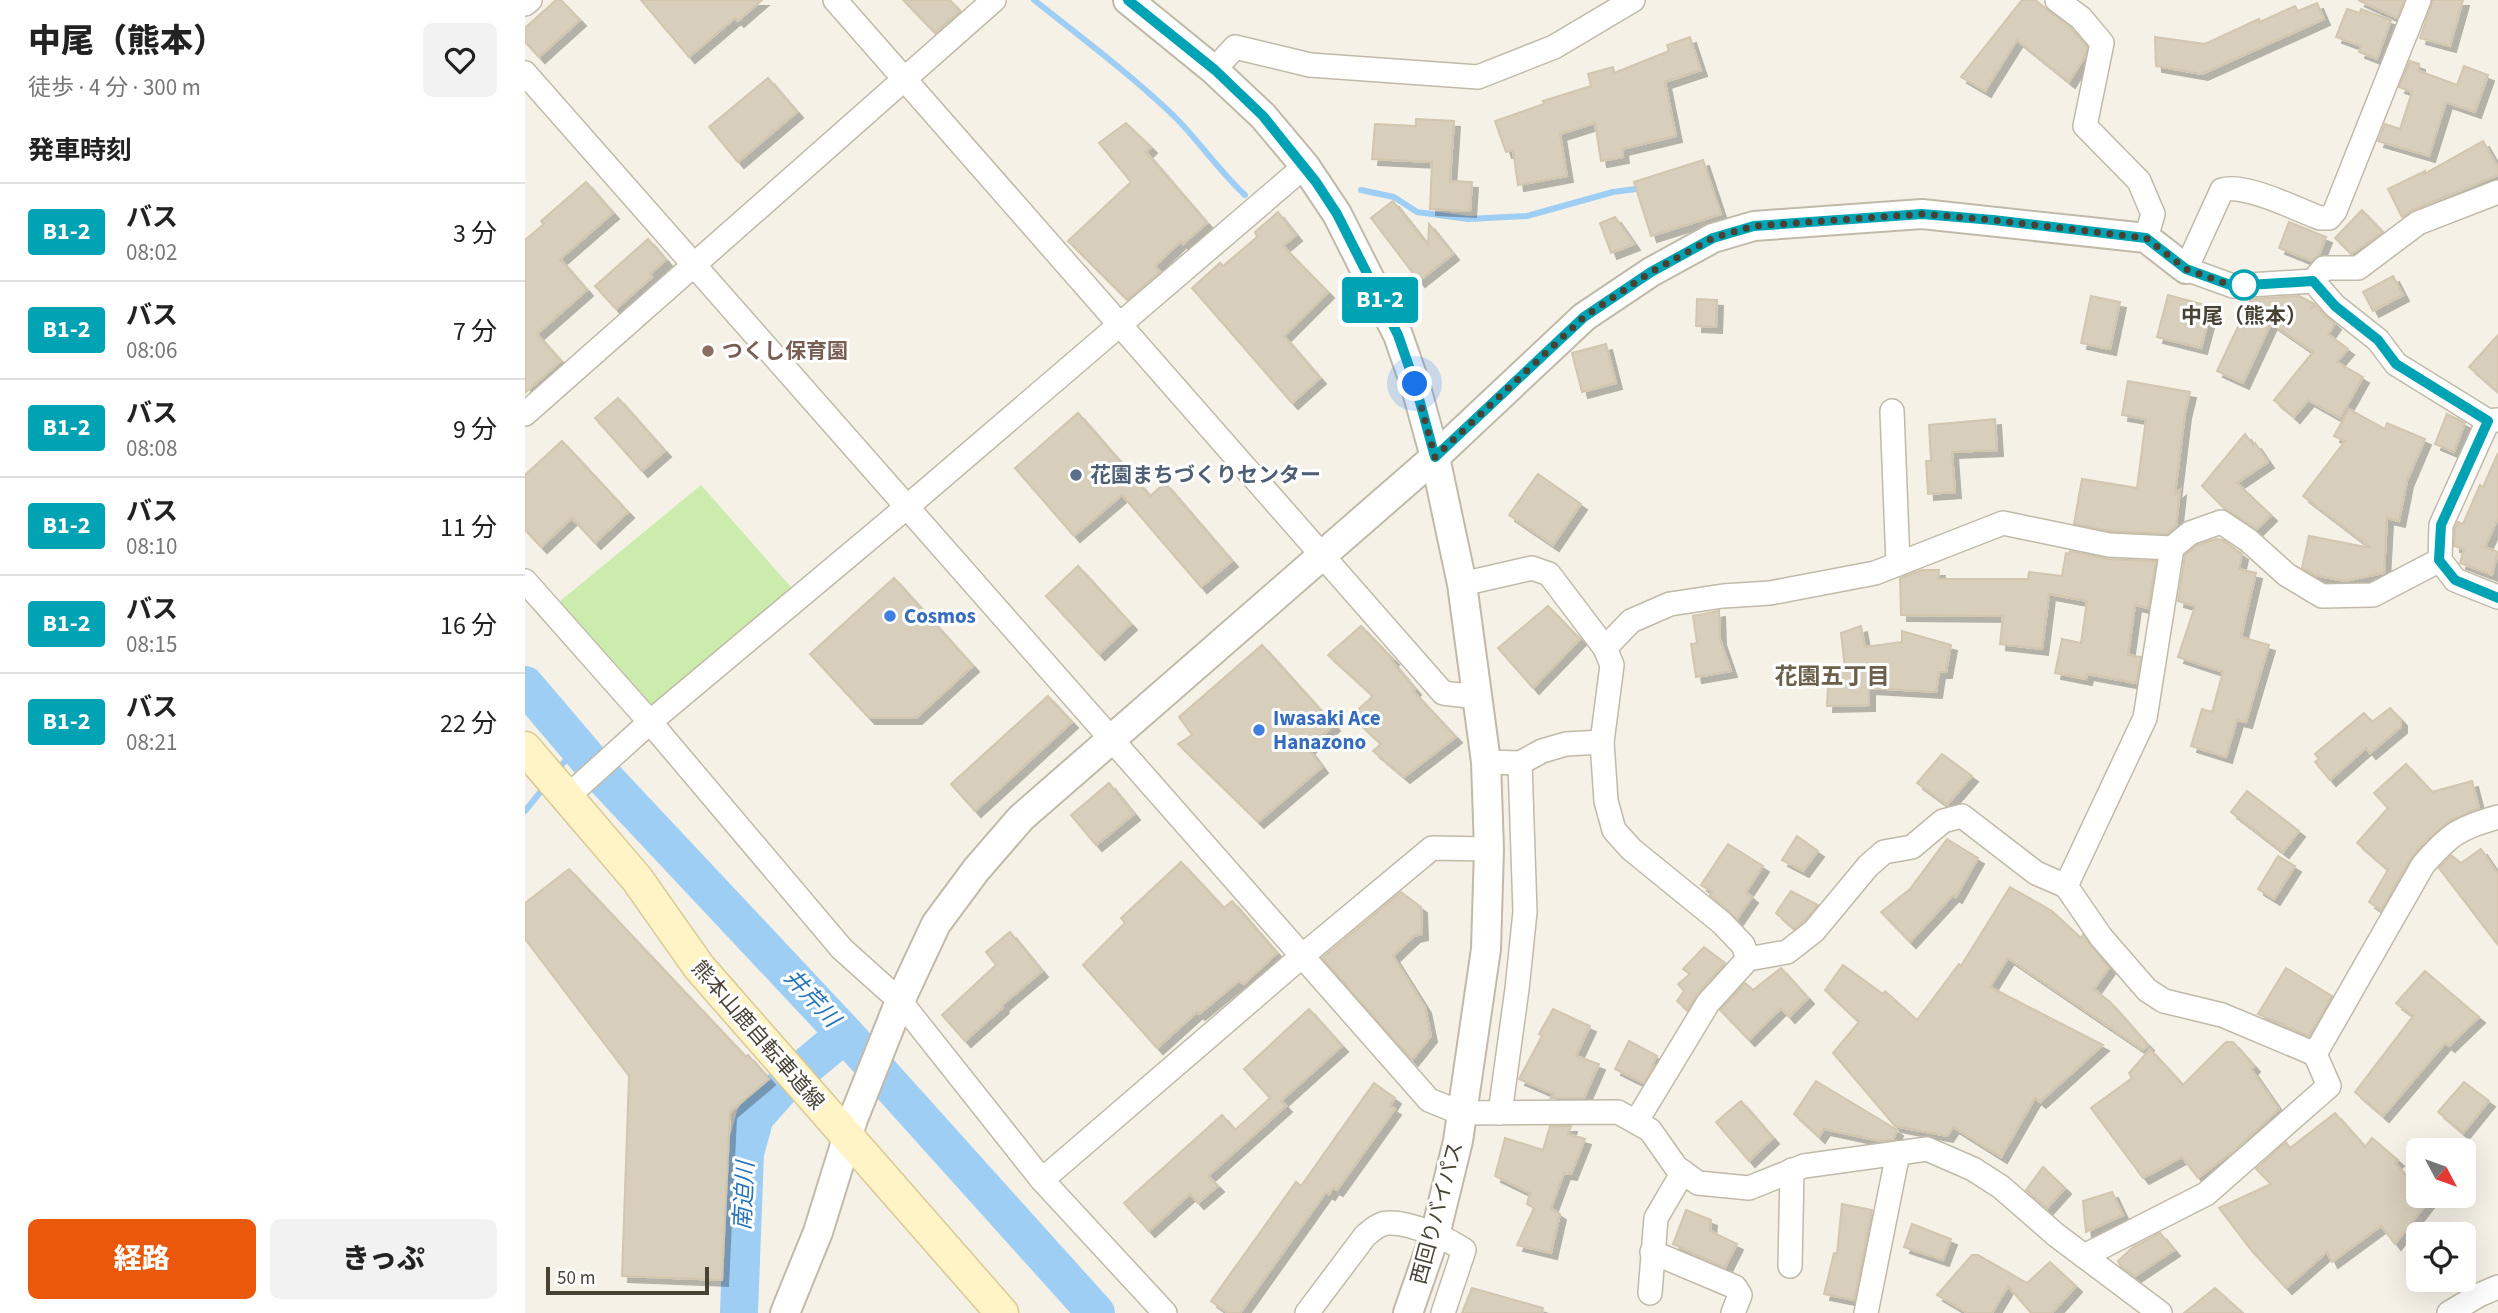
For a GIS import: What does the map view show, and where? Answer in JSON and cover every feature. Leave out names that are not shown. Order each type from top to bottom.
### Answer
[{"type":"main road","name":"熊本山鹿自転車道線","points":[[549,776],[637,880],[699,967],[851,1129],[1002,1313]]},
{"type":"street","points":[[525,4],[530,0]]},
{"type":"street","points":[[835,0],[1443,693],[1477,697]]},
{"type":"street","points":[[525,414],[994,0]]},
{"type":"street","name":"西回りバイパス","points":[[1129,0],[1215,70],[1263,116],[1305,166],[1337,214],[1398,335],[1415,384],[1435,457],[1462,584],[1486,762],[1489,849],[1486,949],[1458,1141],[1435,1236],[1408,1313]]},
{"type":"street","points":[[1215,70],[1235,47],[1310,65],[1478,77],[1554,47],[1633,0]]},
{"type":"street","points":[[2057,0],[2081,18],[2102,43],[2085,126],[2139,181],[2154,214],[2146,238]]},
{"type":"street","points":[[2186,269],[2222,190],[2234,188],[2320,218],[2329,218],[2335,211],[2419,0]]},
{"type":"street","points":[[525,73],[1429,1100],[1461,1113],[1618,1112],[1650,1130],[1676,1167],[1698,1183],[1749,1188],[1804,1166],[1927,1149],[1973,1169],[2001,1187],[2084,1256],[2160,1313]]},
{"type":"street","points":[[549,776],[650,722],[908,506],[1305,166]]},
{"type":"street","points":[[785,1313],[818,1232],[851,1129],[898,1007],[936,924],[976,870],[1021,818],[1435,457],[1584,317],[1651,272],[1713,238],[1754,226],[1922,214],[2146,238],[2186,269],[2233,286],[2313,281],[2324,268],[2358,268],[2418,223],[2498,191]]},
{"type":"street","points":[[2313,281],[2335,306],[2378,340],[2396,364],[2493,420],[2441,525],[2439,560],[2455,580],[2498,597]]},
{"type":"street","points":[[1892,411],[1898,564]]},
{"type":"street","points":[[2066,886],[2145,718],[2172,548],[2190,533],[2221,522],[2248,540],[2287,575],[2322,596],[2373,595],[2439,560]]},
{"type":"street","points":[[1605,648],[1631,621],[1670,604],[1804,588],[1875,573],[2003,523],[2109,545],[2172,548]]},
{"type":"street","points":[[1462,584],[1532,568],[1549,574],[1605,648],[1612,665],[1602,742],[1606,801],[1614,830],[1631,849],[1721,923],[1743,945],[1748,959]]},
{"type":"street","points":[[525,581],[650,722],[842,949],[898,1007],[1042,1180],[1165,1313]]},
{"type":"street","points":[[1486,762],[1520,763],[1542,751],[1566,744],[1602,742]]},
{"type":"street","points":[[1500,1113],[1525,912],[1520,763]]},
{"type":"street","points":[[1636,1122],[1708,1003],[1748,959],[1787,952],[1814,930],[1868,866],[1884,852],[1912,847],[1943,821],[1962,816],[2036,873],[2066,886],[2101,937],[2147,990],[2164,1000],[2222,1015],[2315,1054],[2329,1086],[2206,1194],[2084,1256]]},
{"type":"street","points":[[2315,1054],[2423,865],[2439,846],[2463,827],[2498,817]]},
{"type":"street","points":[[1042,1180],[1432,848],[1489,849]]},
{"type":"street","points":[[1866,1313],[1898,1153]]},
{"type":"street","points":[[1790,1266],[1792,1171]]},
{"type":"street","points":[[1650,1293],[1656,1218],[1683,1172]]},
{"type":"street","points":[[1307,1313],[1365,1236],[1376,1226],[1390,1223],[1413,1227],[1453,1242],[1464,1250],[1443,1313]]},
{"type":"street","points":[[1652,1252],[1735,1287],[1739,1295],[1733,1313]]},
{"type":"street","points":[[2449,1313],[2498,1287]]},
{"type":"green space","points":[[701,485],[791,587],[654,708],[559,602]]},
{"type":"building","points":[[556,0],[561,0],[580,20],[539,57],[525,42],[525,28]]},
{"type":"building","points":[[641,0],[762,0],[738,21],[735,18],[689,57]]},
{"type":"building","points":[[903,0],[950,0],[960,11],[935,33]]},
{"type":"building","points":[[2022,0],[2035,0],[2071,28],[2087,47],[2085,56],[2069,82],[2017,40],[1985,91],[1961,77]]},
{"type":"building","points":[[2358,0],[2404,0],[2397,18]]},
{"type":"building","points":[[2433,0],[2463,0],[2450,46],[2420,38]]},
{"type":"building","points":[[2317,3],[2324,19],[2202,74],[2156,66],[2155,37],[2205,44],[2259,19],[2260,22],[2295,6],[2298,11]]},
{"type":"building","points":[[2347,9],[2360,13],[2361,9],[2391,20],[2377,59],[2359,52],[2361,46],[2336,37]]},
{"type":"building","points":[[1690,37],[1701,70],[1665,82],[1676,136],[1622,149],[1623,157],[1601,161],[1595,123],[1560,134],[1567,176],[1518,185],[1513,150],[1506,152],[1495,121],[1544,104],[1543,101],[1591,86],[1588,74],[1613,67],[1614,73],[1669,51],[1667,45]]},
{"type":"building","points":[[2410,61],[2419,64],[2419,71],[2457,85],[2464,66],[2488,75],[2475,112],[2446,102],[2429,156],[2378,141],[2385,124],[2400,129],[2412,92],[2399,87]]},
{"type":"building","points":[[768,78],[797,112],[738,162],[709,127]]},
{"type":"building","points":[[1416,119],[1454,121],[1450,181],[1472,182],[1470,211],[1430,209],[1432,162],[1372,159],[1375,124],[1416,126]]},
{"type":"building","points":[[1126,123],[1151,147],[1146,152],[1207,223],[1183,244],[1181,241],[1155,266],[1160,272],[1127,300],[1068,241],[1131,182],[1099,143]]},
{"type":"building","points":[[2483,141],[2498,167],[2498,175],[2402,217],[2388,189],[2425,171],[2424,174]]},
{"type":"building","points":[[1703,160],[1721,214],[1651,236],[1634,182]]},
{"type":"building","points":[[586,182],[613,213],[560,259],[587,290],[537,334],[561,361],[525,393],[525,240],[544,224],[541,221]]},
{"type":"building","points":[[1393,201],[1428,245],[1429,224],[1453,254],[1419,281],[1371,218]]},
{"type":"building","points":[[2362,210],[2383,232],[2351,254],[2335,238]]},
{"type":"building","points":[[1278,212],[1296,235],[1283,246],[1328,292],[1284,336],[1320,378],[1292,403],[1192,288],[1220,263],[1223,266],[1257,237],[1255,232]]},
{"type":"building","points":[[1615,217],[1634,244],[1611,253],[1600,223]]},
{"type":"building","points":[[2289,222],[2326,237],[2319,255],[2312,261],[2279,248]]},
{"type":"building","points":[[648,239],[666,260],[650,274],[652,277],[616,309],[595,286]]},
{"type":"building","points":[[2393,276],[2403,295],[2373,311],[2363,292]]},
{"type":"building","points":[[2168,295],[2212,307],[2201,348],[2157,337]]},
{"type":"building","points":[[2091,296],[2120,302],[2110,349],[2081,343]]},
{"type":"building","points":[[2299,296],[2315,304],[2310,309],[2316,306],[2335,324],[2328,334],[2348,349],[2337,362],[2363,377],[2340,418],[2308,400],[2294,417],[2274,400],[2313,352],[2271,323],[2243,383],[2217,371],[2251,299]]},
{"type":"building","points":[[1697,299],[1717,300],[1716,327],[1696,326]]},
{"type":"building","points":[[2498,335],[2498,392],[2469,367]]},
{"type":"building","points":[[1606,344],[1616,383],[1582,392],[1572,353]]},
{"type":"building","points":[[2128,381],[2190,392],[2175,494],[2180,490],[2176,526],[2167,534],[2111,531],[2074,524],[2082,479],[2137,488],[2146,419],[2122,415]]},
{"type":"building","points":[[618,398],[665,451],[642,471],[595,418]]},
{"type":"building","points":[[2349,409],[2385,429],[2387,423],[2425,439],[2407,481],[2399,521],[2387,518],[2384,573],[2345,581],[2314,575],[2302,568],[2309,536],[2371,548],[2303,496],[2345,441],[2334,436]]},
{"type":"building","name":"花園まちづくりセンター","points":[[1078,413],[1150,496],[1165,483],[1232,561],[1201,587],[1122,495],[1074,536],[1015,468]]},
{"type":"building","points":[[2447,414],[2465,423],[2454,452],[2435,444]]},
{"type":"building","points":[[1995,419],[1997,450],[1952,452],[1955,492],[1928,494],[1926,461],[1931,461],[1929,425]]},
{"type":"building","points":[[2245,434],[2268,462],[2237,483],[2271,515],[2257,529],[2225,509],[2202,486]]},
{"type":"building","points":[[562,441],[628,512],[595,543],[572,518],[541,547],[525,530],[525,475]]},
{"type":"building","points":[[2498,453],[2498,518],[2485,547],[2498,552],[2492,575],[2460,563],[2464,549],[2454,546],[2455,528],[2458,522],[2463,524]]},
{"type":"building","points":[[1538,474],[1581,504],[1553,545],[1509,515]]},
{"type":"building","points":[[2216,539],[2223,540],[2242,554],[2239,569],[2256,573],[2241,637],[2269,645],[2246,722],[2237,720],[2226,757],[2191,746],[2202,709],[2212,712],[2223,672],[2178,657],[2195,606],[2178,601],[2185,555],[2197,545]]},
{"type":"building","points":[[2070,551],[2108,559],[2156,561],[2148,608],[2135,605],[2128,655],[2141,657],[2136,683],[2087,674],[2086,679],[2055,673],[2062,639],[2081,643],[2087,601],[2049,594],[2042,649],[2000,644],[2003,616],[1901,615],[1900,578],[1922,570],[1939,570],[1938,579],[2028,579],[2029,572],[2062,576],[2066,553],[2069,554]]},
{"type":"building","points":[[1078,566],[1131,624],[1099,654],[1046,596]]},
{"type":"building","name":"Cosmos","points":[[894,578],[973,666],[916,718],[869,718],[810,654]]},
{"type":"building","points":[[1548,606],[1580,639],[1533,688],[1498,648]]},
{"type":"building","points":[[1719,611],[1720,639],[1731,671],[1696,677],[1691,644],[1697,643],[1693,616]]},
{"type":"building","points":[[1361,626],[1393,659],[1391,660],[1415,689],[1413,691],[1456,737],[1404,777],[1373,751],[1381,744],[1351,716],[1373,696],[1328,655]]},
{"type":"building","points":[[1861,626],[1865,647],[1902,642],[1902,631],[1951,645],[1946,672],[1939,672],[1936,692],[1869,688],[1869,705],[1827,706],[1829,670],[1845,668],[1841,633]]},
{"type":"building","name":"Iwasaki Ace Hanazono","points":[[1262,645],[1334,725],[1308,748],[1322,767],[1258,822],[1178,744],[1192,735],[1179,717]]},
{"type":"building","points":[[1048,696],[1072,722],[975,811],[951,784]]},
{"type":"building","points":[[2390,708],[2401,720],[2401,727],[2370,753],[2366,748],[2330,780],[2315,762],[2319,759],[2315,754],[2364,713],[2372,722]]},
{"type":"building","points":[[1942,754],[1972,776],[1947,805],[1917,783]]},
{"type":"building","points":[[2406,764],[2432,792],[2472,781],[2479,808],[2449,821],[2422,845],[2411,858],[2381,910],[2369,902],[2388,870],[2357,843],[2388,808],[2374,793]]},
{"type":"building","points":[[1109,783],[1134,814],[1096,845],[1071,815]]},
{"type":"building","points":[[2247,791],[2299,831],[2283,852],[2231,812]]},
{"type":"building","points":[[1797,836],[1818,851],[1803,871],[1782,860]]},
{"type":"building","points":[[1947,839],[1978,858],[1956,897],[1953,895],[1910,942],[1881,912],[1910,889]]},
{"type":"building","points":[[1728,844],[1763,866],[1746,892],[1752,897],[1737,919],[1710,895],[1712,892],[1701,885]]},
{"type":"building","points":[[2481,849],[2498,874],[2498,945],[2439,868],[2451,855],[2461,863]]},
{"type":"building","points":[[2278,856],[2295,866],[2274,899],[2258,889]]},
{"type":"building","points":[[1181,862],[1224,908],[1232,901],[1277,953],[1244,984],[1239,981],[1199,1014],[1197,1012],[1157,1048],[1083,965],[1125,923],[1121,918]]},
{"type":"building","points":[[569,869],[769,1079],[730,1112],[722,1280],[622,1276],[629,1076],[525,939],[525,903]]},
{"type":"building","points":[[2010,887],[2052,911],[2081,938],[2083,935],[2109,968],[2094,989],[2110,1002],[2148,1045],[2143,1050],[2008,958],[1990,987],[2103,1045],[2040,1102],[2035,1098],[2001,1157],[1953,1127],[1947,1136],[1895,1126],[1833,1053],[1859,1022],[1825,990],[1843,965],[1883,994],[1885,991],[1917,1020],[1959,964],[1961,966]]},
{"type":"building","points":[[1791,891],[1818,905],[1794,929],[1776,913]]},
{"type":"building","points":[[1401,892],[1421,907],[1422,934],[1414,936],[1393,956],[1425,1007],[1431,1036],[1412,1060],[1322,958]]},
{"type":"building","points":[[1010,932],[1042,971],[965,1041],[942,1015],[996,965],[986,952]]},
{"type":"building","points":[[1704,947],[1725,963],[1697,994],[1687,1010],[1677,1001],[1684,991],[1678,984],[1690,974],[1683,969]]},
{"type":"building","points":[[1781,968],[1808,998],[1789,1017],[1781,1008],[1749,1040],[1720,1010],[1745,983],[1753,990]]},
{"type":"building","points":[[2286,968],[2332,996],[2309,1036],[2258,1014]]},
{"type":"building","points":[[2425,971],[2479,1017],[2449,1046],[2445,1043],[2383,1116],[2355,1092],[2413,1016],[2396,1003]]},
{"type":"building","points":[[1309,1009],[1342,1046],[1281,1101],[1286,1106],[1208,1176],[1218,1186],[1198,1203],[1190,1194],[1149,1231],[1124,1203],[1222,1115],[1235,1130],[1270,1098],[1244,1069]]},
{"type":"building","points":[[1553,1009],[1590,1026],[1576,1056],[1599,1064],[1584,1098],[1551,1098],[1554,1094],[1519,1079]]},
{"type":"building","points":[[1629,1041],[1657,1056],[1643,1083],[1615,1069]]},
{"type":"building","points":[[2226,1042],[2233,1042],[2254,1066],[2251,1069],[2279,1109],[2236,1149],[2198,1178],[2182,1157],[2143,1178],[2091,1108],[2132,1078],[2129,1073],[2150,1049],[2183,1085]]},
{"type":"building","points":[[1816,1081],[1897,1130],[1893,1140],[1880,1141],[1824,1129],[1819,1137],[1794,1114]]},
{"type":"building","points":[[2464,1082],[2489,1101],[2463,1133],[2438,1112]]},
{"type":"building","points":[[1374,1083],[1395,1098],[1390,1106],[1395,1109],[1337,1190],[1333,1188],[1329,1194],[1326,1192],[1240,1313],[1228,1313],[1211,1301],[1296,1182],[1301,1186]]},
{"type":"building","points":[[1741,1101],[1773,1138],[1749,1161],[1716,1122]]},
{"type":"building","points":[[2335,1113],[2365,1147],[2372,1138],[2398,1160],[2395,1163],[2406,1176],[2406,1208],[2423,1208],[2412,1222],[2406,1222],[2406,1230],[2395,1244],[2381,1226],[2332,1262],[2327,1252],[2286,1288],[2252,1251],[2219,1208],[2271,1184],[2256,1169],[2286,1142],[2290,1148]]},
{"type":"building","points":[[1550,1126],[1571,1126],[1568,1134],[1585,1139],[1571,1174],[1564,1173],[1551,1208],[1560,1214],[1551,1253],[1517,1245],[1534,1208],[1527,1204],[1530,1193],[1495,1176],[1505,1138],[1543,1150]]},
{"type":"building","points":[[2043,1167],[2065,1188],[2047,1208],[2026,1190]]},
{"type":"building","points":[[2112,1192],[2123,1215],[2086,1232],[2083,1201]]},
{"type":"building","points":[[1842,1204],[1872,1210],[1854,1300],[1824,1294],[1834,1253],[1837,1254]]},
{"type":"building","points":[[1686,1210],[1711,1220],[1710,1231],[1737,1244],[1725,1268],[1673,1244]]},
{"type":"building","points":[[1912,1224],[1951,1239],[1943,1260],[1904,1247]]},
{"type":"building","points":[[2160,1233],[2174,1250],[2135,1276],[2121,1267],[2118,1261],[2133,1247]]},
{"type":"building","points":[[1972,1255],[1978,1255],[2027,1283],[2050,1262],[2076,1286],[2052,1313],[2031,1313],[2008,1286],[1992,1313],[1968,1313],[1937,1295]]},
{"type":"building","points":[[1472,1288],[1543,1308],[1542,1313],[1462,1313]]},
{"type":"building","points":[[2215,1288],[2243,1313],[2184,1313]]},
{"type":"waterway","points":[[1034,0],[1157,100],[1245,195]]},
{"type":"waterway","points":[[1361,190],[1394,197],[1417,212],[1468,219],[1527,216],[1613,192],[1643,188]]},
{"type":"waterway","name":"井芹川","points":[[525,685],[599,772],[845,1034],[1096,1313]]},
{"type":"waterway","points":[[557,771],[577,746]]},
{"type":"waterway","points":[[525,811],[546,785]]},
{"type":"waterway","name":"南迫川","points":[[803,1069],[845,1034]]},
{"type":"waterway","name":"南迫川","points":[[739,1313],[745,1153],[755,1117],[779,1090]]},
{"type":"bus line","name":"B1-2","points":[[1128,0],[1215,70],[1263,116],[1316,182],[1359,255],[1398,335],[1435,457],[1584,317],[1651,272],[1713,238],[1754,226],[1922,214],[2146,238],[2186,269],[2233,286],[2313,281],[2335,306],[2378,340],[2396,364],[2488,421],[2441,525],[2439,560],[2455,580],[2498,598]]},
{"type":"place","name":"中尾（熊本）","points":[[2244,285]]},
{"type":"place","name":"つくし保育園","points":[[708,351]]},
{"type":"place","name":"花園まちづくりセンター","points":[[1076,475]]},
{"type":"place","name":"Cosmos","points":[[890,616]]},
{"type":"place","name":"Iwasaki Ace Hanazono","points":[[1259,730]]},
{"type":"district","name":"花園五丁目","points":[[1832,676]]},
{"type":"route","points":[[1415,384],[1435,457],[1584,317],[1651,272],[1713,238],[1754,226],[1922,214],[2146,238],[2186,269],[2233,286],[2244,285]]}]
